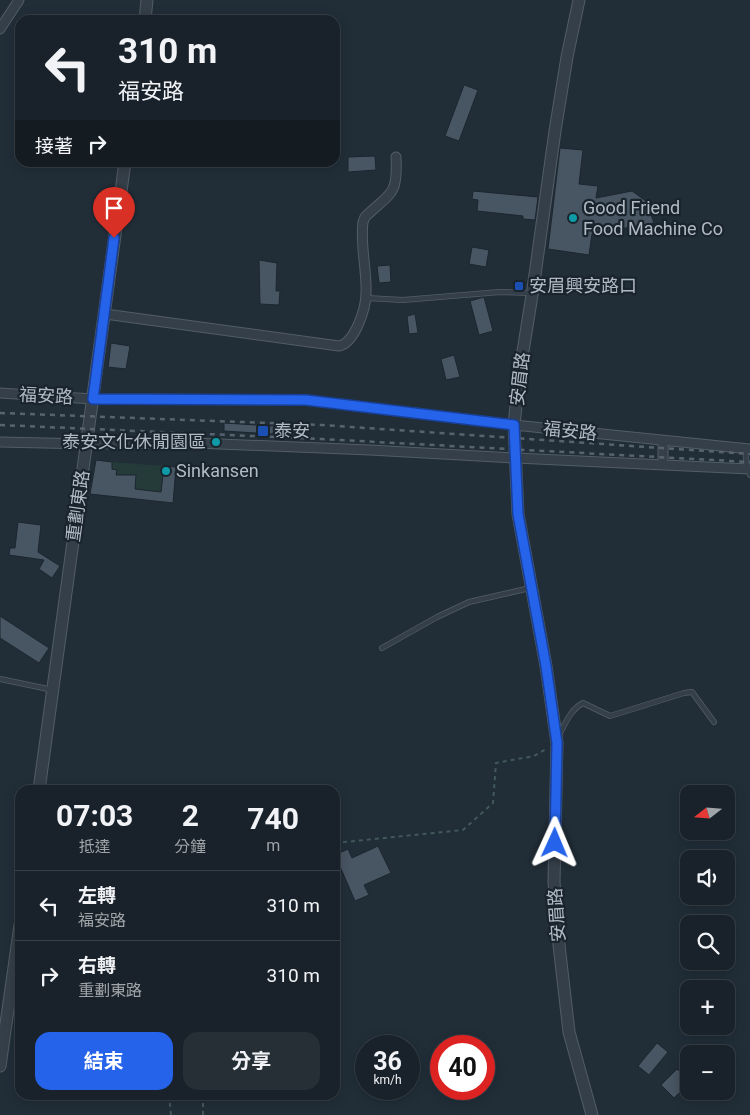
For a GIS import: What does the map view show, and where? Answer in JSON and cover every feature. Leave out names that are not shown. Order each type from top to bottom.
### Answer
[{"type":"street","points":[[0,29],[19,0]]},
{"type":"street","points":[[146,15],[148,0]]},
{"type":"street","name":"安眉路","points":[[578,0],[558,112],[519,376],[514,425],[518,514],[546,666],[557,742],[554,882],[559,945],[569,1032],[592,1115]]},
{"type":"street","points":[[104,314],[339,346],[349,342],[357,329],[366,298],[363,222],[365,217],[393,192],[397,175],[396,157]]},
{"type":"street","name":"重劃東路","points":[[40,785],[124,167]]},
{"type":"street","name":"福安路","points":[[0,393],[93,399],[306,400],[514,425],[748,449]]},
{"type":"street","points":[[663,441],[663,464]]},
{"type":"street","name":"福安路","points":[[0,442],[87,444],[205,443],[663,464],[749,471]]},
{"type":"street","points":[[0,1066],[15,960]]},
{"type":"lane","points":[[366,298],[403,300],[500,292],[532,293]]},
{"type":"lane","points":[[748,449],[749,471]]},
{"type":"lane","points":[[382,648],[468,602],[531,588]]},
{"type":"lane","points":[[0,679],[53,690]]},
{"type":"lane","points":[[557,742],[571,713],[583,703],[610,716],[692,692],[714,722]]},
{"type":"path","points":[[340,842],[463,830],[493,803],[496,763],[534,756],[557,742]]},
{"type":"path","points":[[169,1100],[171,1115]]},
{"type":"path","points":[[203,1100],[203,1115]]},
{"type":"green space","points":[[112,462],[164,466],[161,492],[111,487],[116,479],[117,470],[112,469]]},
{"type":"building","points":[[464,85],[478,90],[459,141],[445,136]]},
{"type":"building","name":"Good Friend Food Machine Co","points":[[560,148],[583,150],[579,184],[598,186],[596,198],[632,191],[646,201],[654,223],[592,234],[589,255],[548,249]]},
{"type":"building","points":[[375,156],[376,170],[348,172],[348,157]]},
{"type":"building","points":[[473,191],[538,197],[535,220],[523,219],[523,216],[477,211],[478,200],[472,199]]},
{"type":"building","points":[[472,247],[489,250],[486,267],[469,264]]},
{"type":"building","points":[[259,260],[277,263],[276,291],[280,291],[279,305],[260,304]]},
{"type":"building","points":[[390,265],[391,282],[379,283],[377,266]]},
{"type":"building","points":[[484,297],[493,331],[479,335],[470,301]]},
{"type":"building","points":[[415,314],[418,333],[409,334],[407,316]]},
{"type":"building","points":[[111,343],[130,346],[126,369],[108,367]]},
{"type":"building","points":[[454,355],[460,377],[446,380],[441,359]]},
{"type":"building","points":[[224,423],[305,428],[305,436],[224,431]]},
{"type":"building","points":[[96,460],[112,462],[112,469],[117,470],[116,475],[136,475],[135,489],[161,492],[164,466],[176,467],[173,503],[90,494]]},
{"type":"building","points":[[18,522],[41,525],[38,552],[60,566],[52,578],[39,569],[44,560],[9,555],[10,548],[15,548]]},
{"type":"building","points":[[0,616],[49,648],[39,663],[0,638]]},
{"type":"building","points":[[378,846],[391,873],[364,885],[369,895],[355,901],[340,866],[340,853],[348,849],[352,858]]},
{"type":"building","points":[[657,1043],[668,1052],[649,1075],[638,1066]]},
{"type":"building","points":[[677,1069],[680,1070],[680,1092],[674,1098],[661,1085]]},
{"type":"railway","points":[[0,413],[322,425],[750,454]]},
{"type":"railway","points":[[0,425],[321,439],[750,462]]},
{"type":"place","name":"Good Friend Food Machine Co","points":[[573,218]]},
{"type":"place","name":"安眉興安路口","points":[[519,286]]},
{"type":"place","name":"泰安","points":[[263,431]]},
{"type":"place","name":"泰安文化休閒園區","points":[[216,442]]},
{"type":"place","name":"Sinkansen","points":[[166,471]]},
{"type":"route","points":[[114,238],[93,399],[306,400],[514,425],[518,514],[546,666],[557,743],[555,843]]}]
